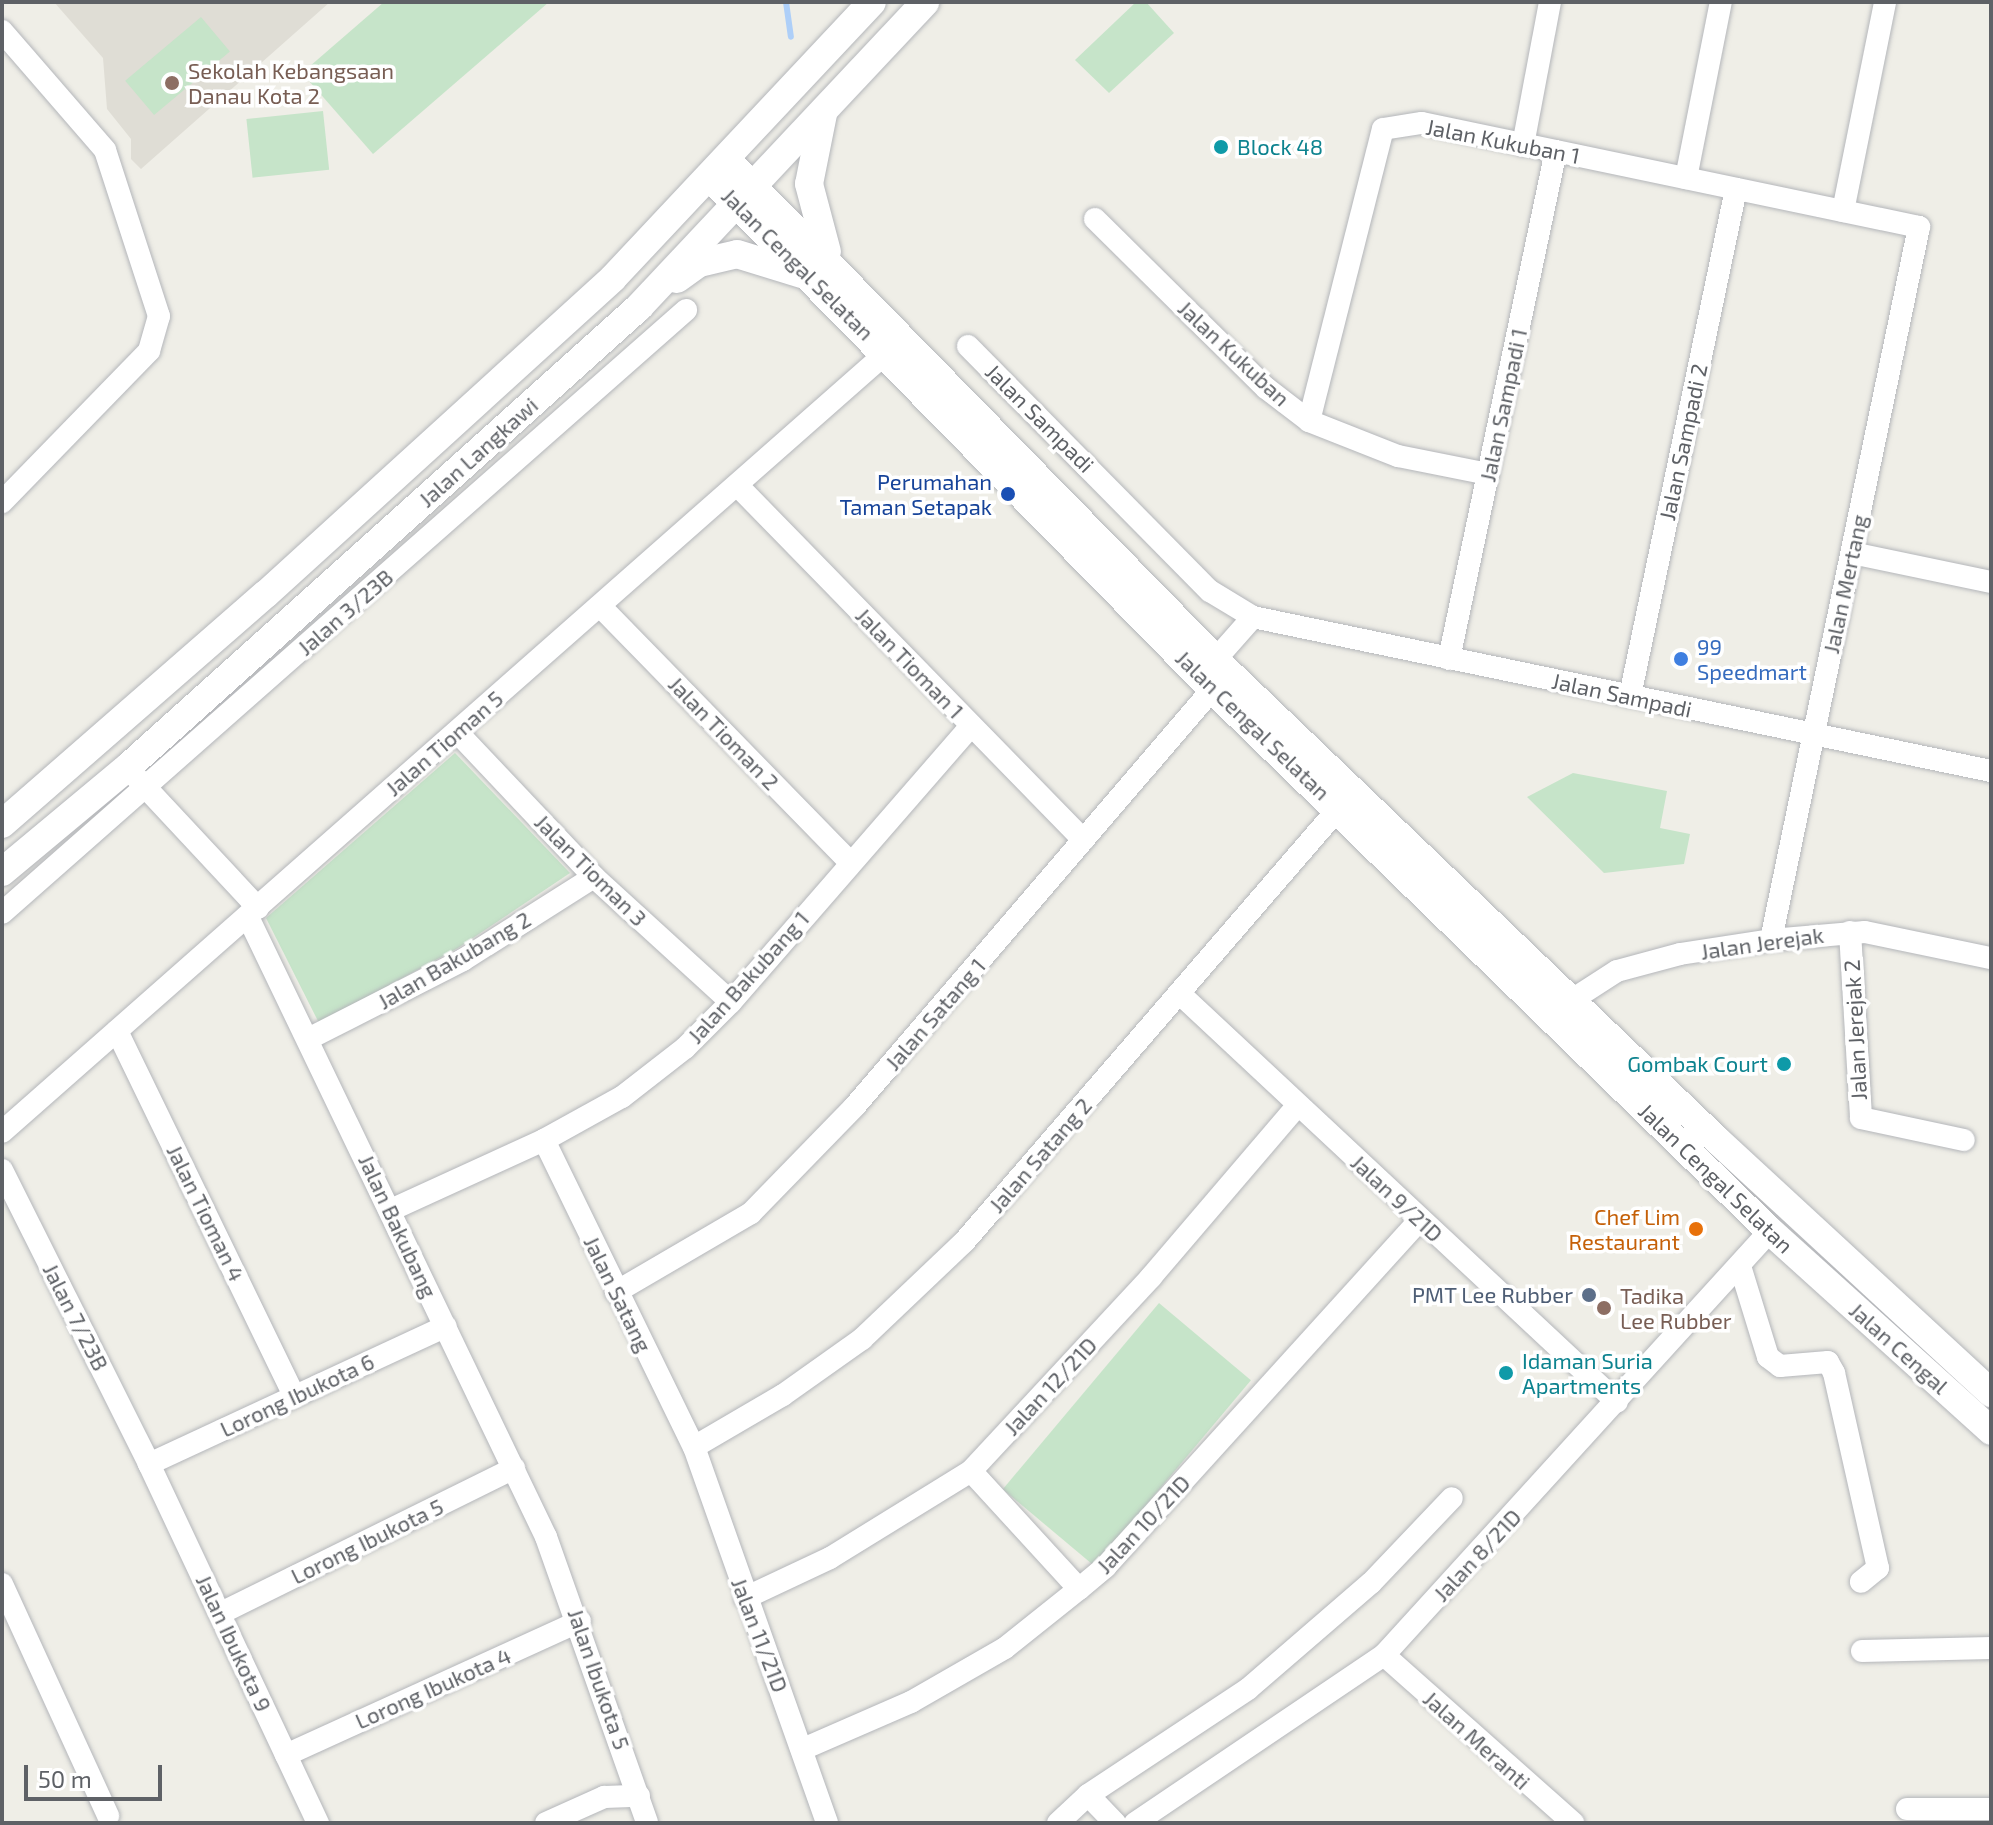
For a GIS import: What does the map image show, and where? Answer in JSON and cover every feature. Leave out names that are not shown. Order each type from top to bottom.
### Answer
[{"type":"street","name":"Jalan Langkawi","points":[[2,825],[266,594],[602,289],[872,2]]},
{"type":"street","name":"Jalan Langkawi","points":[[2,872],[51,831],[136,778],[639,307],[825,105],[925,2]]},
{"type":"street","points":[[1523,145],[1550,2]]},
{"type":"street","points":[[1686,178],[1721,2]]},
{"type":"street","points":[[1843,211],[1885,2]]},
{"type":"street","points":[[2,31],[105,150],[159,316],[149,351],[2,502]]},
{"type":"street","points":[[639,307],[699,263],[737,254],[822,271],[809,184],[825,105]]},
{"type":"street","name":"Jalan Kukuban 1","points":[[1309,421],[1383,129],[1422,123],[1919,227]]},
{"type":"street","name":"Jalan Sampadi 1","points":[[1449,659],[1556,151]]},
{"type":"street","name":"Jalan Cengal Selatan","points":[[718,167],[1218,673],[1338,809],[1559,1009],[1825,1240]]},
{"type":"street","name":"Jalan Sampadi 2","points":[[1630,696],[1736,189]]},
{"type":"street","name":"Jalan Kukuban","points":[[1095,219],[1266,388],[1309,421],[1398,456],[1488,474]]},
{"type":"street","name":"Jalan Mertang","points":[[1771,940],[1919,227]]},
{"type":"street","name":"Jalan Cengal Selatan","points":[[822,271],[886,353],[1218,673],[1559,1009],[1806,1265]]},
{"type":"street","name":"Jalan 3/23B","points":[[2,913],[136,778],[686,310]]},
{"type":"street","name":"Jalan Sampadi","points":[[968,346],[1210,591],[1253,617],[1991,771]]},
{"type":"street","name":"Jalan Tioman 5","points":[[2,1132],[886,353]]},
{"type":"street","name":"Jalan Tioman 1","points":[[737,485],[1084,840]]},
{"type":"street","points":[[1852,553],[1991,582]]},
{"type":"street","name":"Jalan Tioman 2","points":[[600,606],[849,861]]},
{"type":"street","points":[[1218,673],[1253,617]]},
{"type":"street","name":"Jalan Satang 1","points":[[616,1292],[751,1213],[855,1106],[1084,840],[1218,673]]},
{"type":"street","name":"Jalan Bakubang 1","points":[[391,1210],[544,1140],[622,1097],[731,1002],[849,861],[971,726]]},
{"type":"street","name":"Jalan Tioman 3","points":[[457,732],[594,877],[731,1002]]},
{"type":"street","name":"Jalan Bakubang","points":[[136,778],[253,912],[546,1537]]},
{"type":"street","name":"Jalan Satang 2","points":[[694,1447],[783,1395],[873,1328],[964,1242],[1338,809]]},
{"type":"street","points":[[2,825],[51,831]]},
{"type":"street","points":[[2,838],[2,865]]},
{"type":"street","name":"Jalan Bakubang 2","points":[[310,1038],[463,960],[594,877]]},
{"type":"street","name":"Jalan Jerejak","points":[[1559,1009],[1617,971],[1680,954],[1771,940],[1850,932],[1991,958]]},
{"type":"street","name":"Jalan Jerejak 2","points":[[1850,932],[1861,1118],[1964,1140]]},
{"type":"street","name":"Jalan 9/21D","points":[[1179,993],[1617,1402]]},
{"type":"street","name":"Jalan Tioman 4","points":[[117,1031],[294,1396]]},
{"type":"street","name":"Jalan 12/21D","points":[[745,1598],[830,1558],[971,1471],[1151,1277],[1298,1105]]},
{"type":"street","name":"Jalan Satang","points":[[544,1140],[694,1447]]},
{"type":"street","name":"Jalan 7/23B","points":[[2,1170],[149,1464]]},
{"type":"street","name":"Jalan 10/21D","points":[[803,1749],[911,1702],[992,1656],[1079,1589],[1117,1554],[1420,1220]]},
{"type":"street","name":"Jalan 8/21D","points":[[1135,1823],[1384,1655],[1770,1231]]},
{"type":"street","name":"Jalan Cengal","points":[[1825,1240],[1991,1393]]},
{"type":"street","name":"Jalan Cengal","points":[[1806,1265],[1991,1431]]},
{"type":"street","points":[[1740,1266],[1768,1357],[1780,1366],[1828,1362],[1834,1373],[1878,1568],[1861,1582]]},
{"type":"street","name":"Lorong Ibukota 6","points":[[149,1464],[446,1326]]},
{"type":"street","name":"Jalan 11/21D","points":[[694,1447],[827,1823]]},
{"type":"street","name":"Jalan Ibukota 9","points":[[149,1464],[318,1823]]},
{"type":"street","name":"Lorong Ibukota 5","points":[[221,1613],[514,1468]]},
{"type":"street","points":[[971,1471],[1079,1589]]},
{"type":"street","points":[[1058,1823],[1085,1798],[1248,1689],[1371,1583],[1452,1498]]},
{"type":"street","name":"Jalan Ibukota 5","points":[[546,1537],[580,1621],[647,1823]]},
{"type":"street","points":[[2,1584],[110,1821]]},
{"type":"street","name":"Lorong Ibukota 4","points":[[286,1755],[580,1621]]},
{"type":"street","points":[[1862,1651],[1991,1648]]},
{"type":"street","name":"Jalan Meranti","points":[[1384,1655],[1573,1823]]},
{"type":"street","points":[[546,1823],[604,1797],[639,1796]]},
{"type":"street","points":[[1085,1798],[1104,1823]]},
{"type":"street","points":[[1085,1798],[1115,1823]]},
{"type":"street","points":[[1907,1809],[1991,1809]]},
{"type":"shaded area","name":"Sekolah Kebangsaan Danau Kota 2","points":[[54,2],[330,2],[141,169],[131,159],[131,139],[107,109],[103,58]]},
{"type":"green space","points":[[384,2],[549,2],[373,154],[302,73]]},
{"type":"green space","points":[[1136,2],[1146,2],[1174,33],[1109,93],[1075,60]]},
{"type":"green space","points":[[201,17],[230,51],[154,115],[125,81]]},
{"type":"green space","points":[[323,111],[329,170],[253,178],[246,119]]},
{"type":"green space","points":[[455,753],[570,873],[458,948],[319,1023],[266,918]]},
{"type":"green space","points":[[1573,773],[1667,791],[1660,828],[1690,834],[1684,864],[1604,873],[1527,797]]},
{"type":"green space","points":[[1159,1303],[1251,1380],[1095,1566],[1003,1489]]},
{"type":"waterway","points":[[786,2],[791,37]]},
{"type":"place","name":"Sekolah Kebangsaan Danau Kota 2","points":[[172,83]]},
{"type":"place","name":"Block 48","points":[[1221,147]]},
{"type":"place","name":"Perumahan Taman Setapak","points":[[1008,494]]},
{"type":"place","name":"99 Speedmart","points":[[1681,659]]},
{"type":"place","name":"Gombak Court","points":[[1784,1064]]},
{"type":"place","name":"Chef Lim Restaurant","points":[[1696,1229]]},
{"type":"place","name":"PMT Lee Rubber","points":[[1589,1295]]},
{"type":"place","name":"Tadika Lee Rubber","points":[[1604,1308]]},
{"type":"place","name":"Idaman Suria Apartments","points":[[1506,1373]]}]
